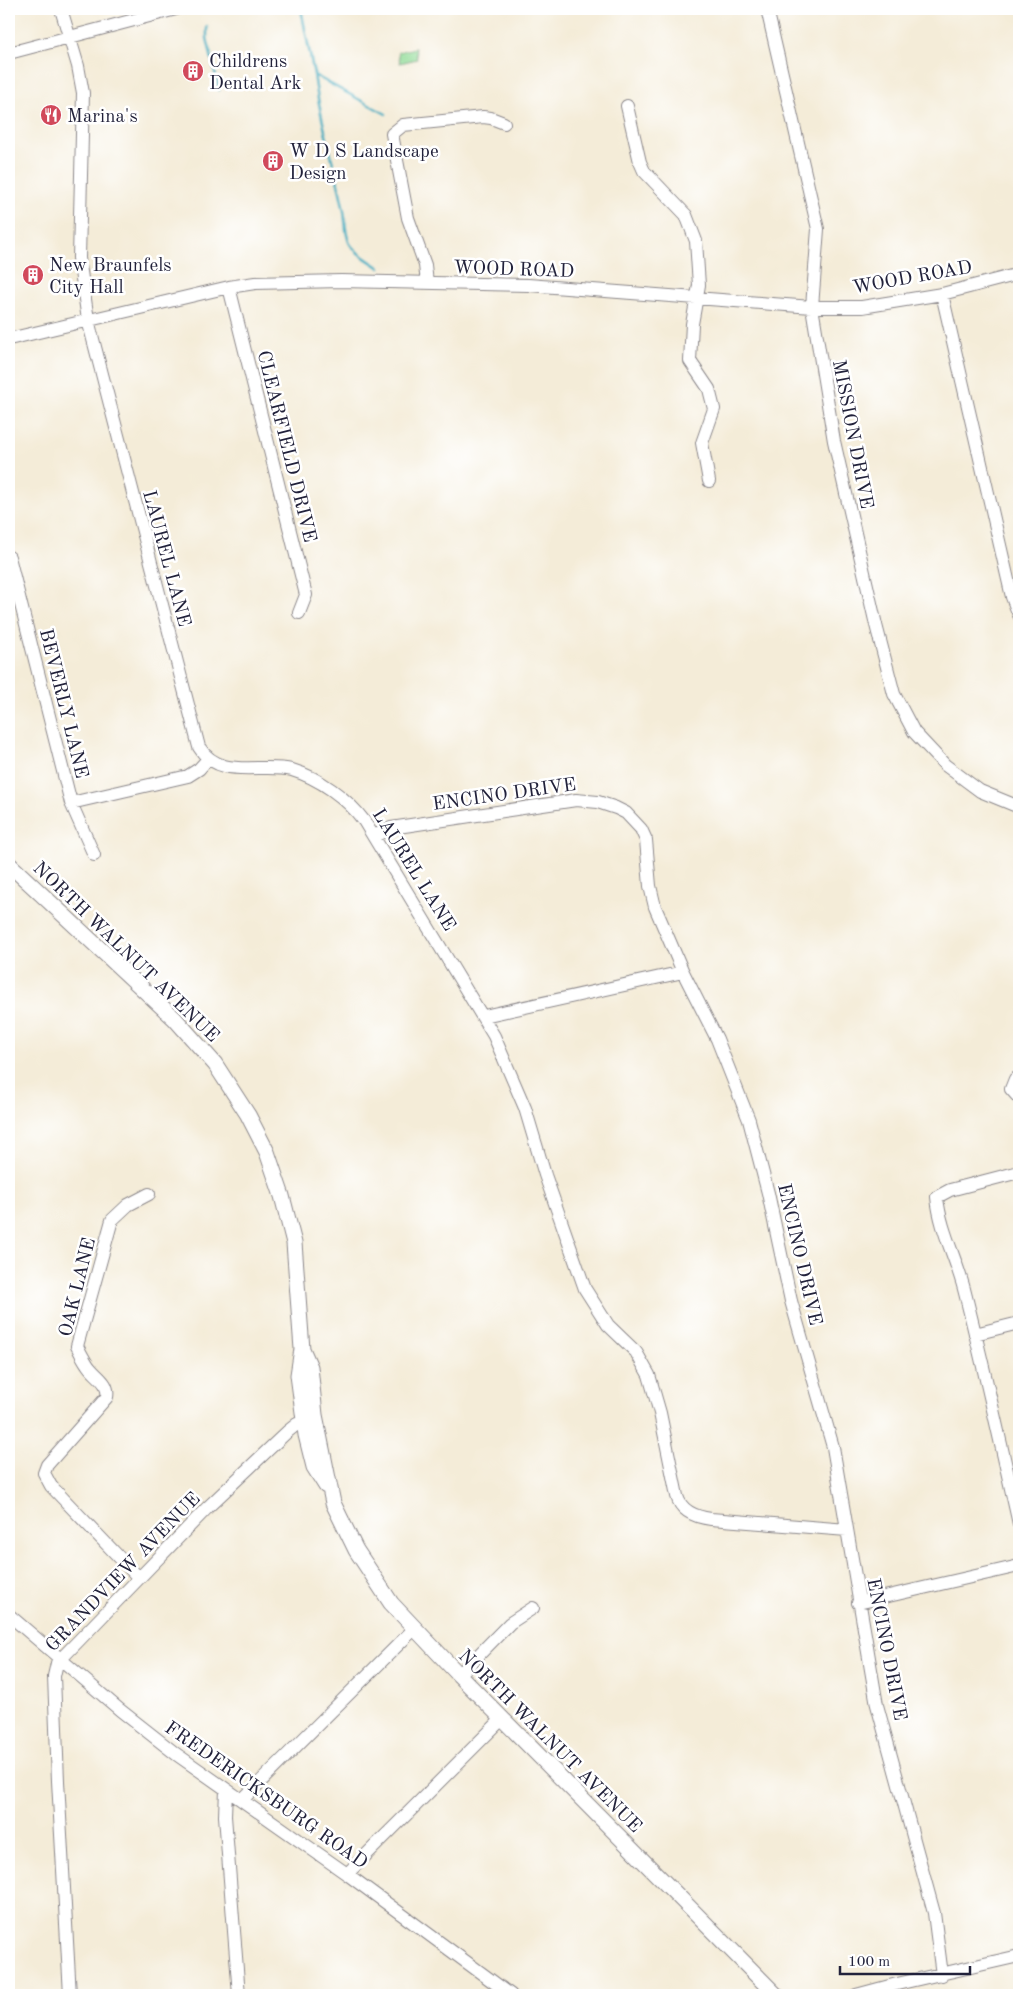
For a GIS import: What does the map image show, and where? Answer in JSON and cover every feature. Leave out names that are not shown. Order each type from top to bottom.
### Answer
[{"type":"main road","name":"NORTH WALNUT AVENUE","points":[[9,864],[175,1019],[215,1064],[233,1090],[267,1152],[284,1204],[297,1268],[302,1349],[298,1375],[304,1423],[314,1467],[329,1490],[364,1564],[391,1603],[414,1629],[776,1995]]},
{"type":"main road","name":"NORTH WALNUT AVENUE","points":[[302,1349],[311,1373],[315,1415],[329,1490]]},
{"type":"street","name":"LAUREL LANE","points":[[61,9],[68,39],[78,66],[83,93],[79,258],[88,320],[198,747],[208,759],[229,768],[275,768],[305,775],[350,804],[364,820],[484,1016],[525,1108],[545,1176],[585,1289],[608,1325],[636,1352],[648,1375],[660,1413],[678,1502],[688,1512],[702,1517],[847,1530]]},
{"type":"street","points":[[9,53],[176,9]]},
{"type":"street","name":"MISSION DRIVE","points":[[767,9],[818,229],[812,307],[834,441],[884,661],[899,707],[914,732],[945,765],[980,791],[1019,806]]},
{"type":"street","points":[[627,106],[640,162],[644,171],[678,206],[692,226],[698,255],[699,285],[695,297],[690,361],[709,389],[714,410],[702,443],[708,481]]},
{"type":"street","points":[[427,283],[425,265],[408,218],[392,134],[403,125],[483,117],[504,123]]},
{"type":"street","name":"WOOD ROAD","points":[[9,338],[229,287],[302,281],[528,286],[812,307],[862,307],[942,294],[1019,274]]},
{"type":"street","name":"CLEARFIELD DRIVE","points":[[229,287],[306,595],[300,613]]},
{"type":"street","points":[[942,294],[1012,597],[1019,615]]},
{"type":"street","name":"BEVERLY LANE","points":[[9,557],[71,803],[94,855]]},
{"type":"street","points":[[71,803],[188,776],[199,769],[208,759]]},
{"type":"street","name":"ENCINO DRIVE","points":[[374,836],[390,828],[576,800],[598,802],[616,808],[634,821],[646,840],[652,899],[683,972],[717,1039],[749,1120],[791,1301],[833,1447],[877,1705],[934,1913],[942,1975]]},
{"type":"street","points":[[484,1016],[683,972]]},
{"type":"street","points":[[1019,1077],[1015,1079],[1011,1089],[1019,1098]]},
{"type":"street","points":[[1019,1172],[950,1190],[937,1197],[939,1216],[957,1261],[1014,1474],[1019,1524]]},
{"type":"street","name":"OAK LANE","points":[[139,1578],[51,1486],[44,1472],[47,1464],[107,1397],[108,1390],[106,1384],[87,1366],[77,1346],[112,1220],[128,1205],[149,1194]]},
{"type":"street","points":[[975,1334],[1019,1323]]},
{"type":"street","name":"GRANDVIEW AVENUE","points":[[70,1995],[54,1676],[58,1659],[287,1432],[297,1424],[304,1423]]},
{"type":"street","points":[[858,1602],[1019,1566]]},
{"type":"street","points":[[459,1675],[510,1623],[534,1608]]},
{"type":"street","name":"FREDERICKSBURG ROAD","points":[[9,1615],[58,1659],[162,1743],[347,1874],[512,1995]]},
{"type":"street","points":[[242,1800],[414,1629]]},
{"type":"street","points":[[347,1874],[502,1719]]},
{"type":"street","points":[[226,1789],[225,1816],[238,1995]]},
{"type":"street","points":[[856,1995],[1019,1956]]},
{"type":"green space","points":[[415,48],[417,59],[400,63],[398,52]]},
{"type":"waterway","points":[[301,9],[314,75],[386,114]]},
{"type":"waterway","points":[[207,27],[207,38],[219,90]]},
{"type":"waterway","points":[[314,73],[319,106],[344,210],[348,240],[356,251],[380,268]]},
{"type":"place","name":"Childrens Dental Ark","points":[[193,71]]},
{"type":"place","name":"Marina's","points":[[51,115]]},
{"type":"place","name":"W D S Landscape Design","points":[[273,161]]},
{"type":"place","name":"New Braunfels City Hall","points":[[33,275]]}]
